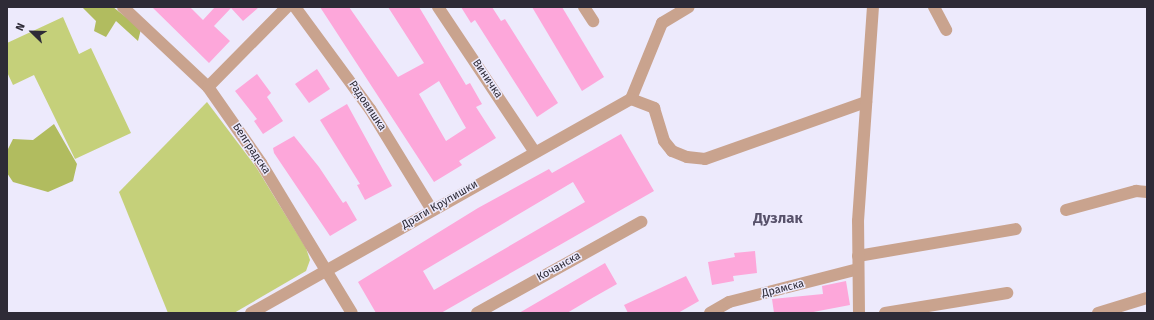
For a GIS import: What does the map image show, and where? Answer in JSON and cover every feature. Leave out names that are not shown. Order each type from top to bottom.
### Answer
[{"type":"street","name":"Белградска","points":[[123,7],[208,87],[261,163],[327,269],[352,313]]},
{"type":"street","points":[[208,87],[287,7]]},
{"type":"street","name":"Радовишка","points":[[295,7],[370,109],[432,210]]},
{"type":"street","name":"Виничка","points":[[438,7],[534,152]]},
{"type":"street","points":[[584,7],[592,21]]},
{"type":"street","points":[[688,7],[662,23],[631,99],[654,108],[664,140],[672,151],[687,157],[705,159],[866,102]]},
{"type":"street","points":[[859,313],[858,256],[866,102],[874,7]]},
{"type":"street","points":[[934,7],[946,30]]},
{"type":"street","name":"Драги Крупишки","points":[[251,313],[534,152],[631,99]]},
{"type":"street","points":[[1066,210],[1136,191],[1147,192]]},
{"type":"street","name":"Кочанска","points":[[476,313],[641,222]]},
{"type":"street","points":[[858,256],[1016,229]]},
{"type":"street","name":"Драмска","points":[[710,313],[729,302],[858,269]]},
{"type":"street","points":[[885,313],[1008,293]]},
{"type":"street","points":[[1098,313],[1147,298]]},
{"type":"green space","points":[[82,7],[113,7],[141,29],[138,41],[116,21],[106,37],[94,31],[96,21]]},
{"type":"green space","points":[[63,17],[79,54],[91,48],[131,133],[75,159],[34,75],[13,85],[7,72],[7,43]]},
{"type":"green space","points":[[207,102],[256,167],[306,248],[310,260],[306,271],[234,313],[168,313],[119,192]]},
{"type":"green space","points":[[54,124],[77,164],[73,181],[48,192],[13,182],[7,173],[7,151],[13,139],[33,140]]},
{"type":"building","points":[[152,7],[190,7],[203,20],[215,7],[259,7],[243,21],[231,8],[214,26],[230,41],[209,63]]},
{"type":"building","points":[[320,7],[349,7],[398,77],[424,63],[388,7],[419,7],[466,85],[470,83],[482,104],[476,107],[496,138],[459,161],[462,165],[434,182]],"holes":[[[439,81],[466,128],[446,141],[419,94]]]},
{"type":"building","points":[[461,7],[492,7],[501,21],[505,19],[558,103],[537,117],[475,20],[471,23]]},
{"type":"building","points":[[532,7],[562,7],[604,77],[582,91]]},
{"type":"building","points":[[317,69],[330,89],[309,103],[295,84]]},
{"type":"building","points":[[257,74],[271,93],[267,97],[283,121],[263,134],[254,121],[257,119],[235,91]]},
{"type":"building","points":[[347,104],[392,186],[365,200],[357,185],[360,184],[320,120]]},
{"type":"building","points":[[621,134],[654,191],[441,313],[376,313],[358,282],[478,208],[549,169],[552,173]],"holes":[[[573,182],[585,202],[434,290],[423,271]]]},
{"type":"building","points":[[294,136],[319,167],[343,203],[346,201],[357,220],[330,236],[274,153],[273,148]]},
{"type":"building","points":[[755,251],[757,273],[733,276],[734,281],[712,285],[708,262],[735,257],[734,253]]},
{"type":"building","points":[[605,263],[617,284],[567,313],[519,313]]},
{"type":"building","points":[[686,276],[699,301],[678,313],[628,313],[624,305]]},
{"type":"building","points":[[846,281],[850,305],[808,313],[774,313],[772,299],[823,294],[822,286]]},
{"type":"district","name":"Дузлак","points":[[778,219]]}]
